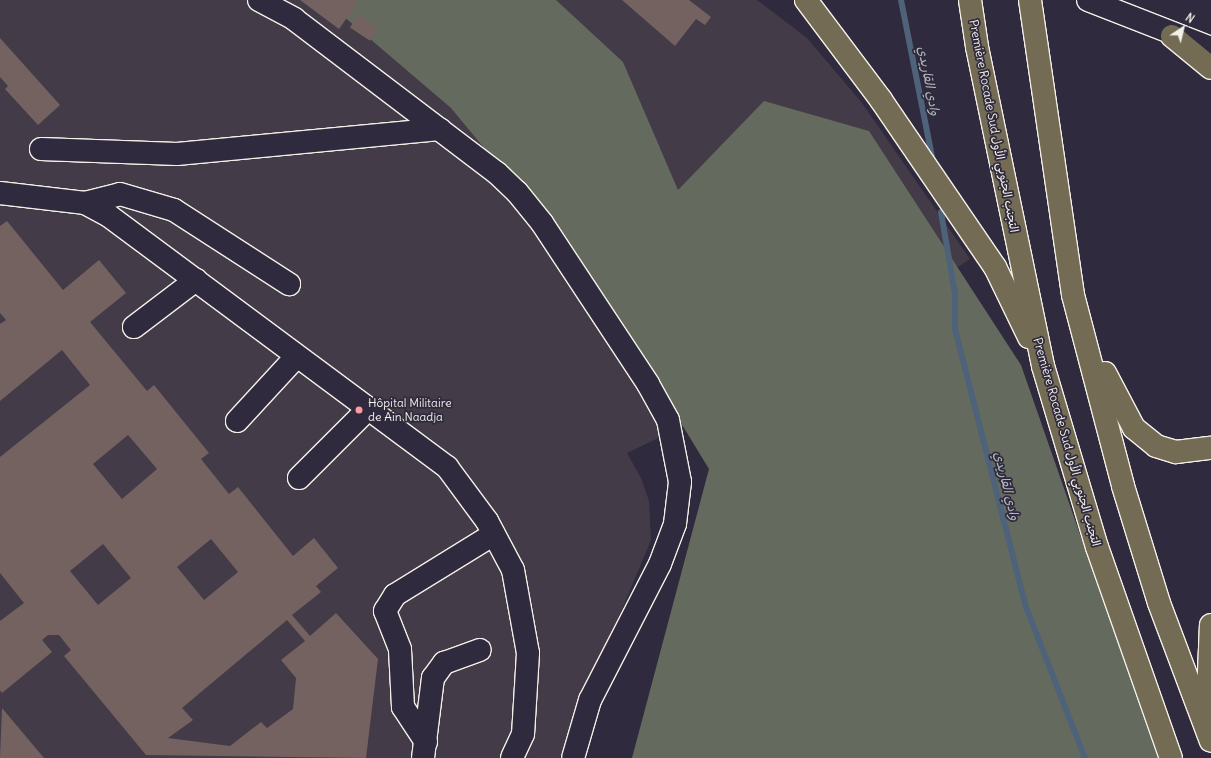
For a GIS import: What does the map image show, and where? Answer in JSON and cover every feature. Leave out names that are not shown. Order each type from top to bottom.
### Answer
[{"type":"highway","points":[[791,0],[827,26]]},
{"type":"highway","points":[[806,0],[827,26],[994,267],[1043,366]]},
{"type":"highway","name":"Première Rocade Sud التجنب الجنوبي الأول","points":[[970,0],[976,47],[1043,366],[1097,546],[1171,758]]},
{"type":"highway","points":[[1030,0],[1073,295],[1154,588],[1209,736]]},
{"type":"highway","points":[[1172,36],[1211,68]]},
{"type":"highway","points":[[1073,295],[1114,397],[1134,428],[1156,446],[1176,452],[1211,448]]},
{"type":"highway","points":[[1209,736],[1211,625]]},
{"type":"street","points":[[259,0],[294,19],[497,173],[542,223],[652,390],[674,440],[679,496],[669,544],[590,700],[573,758]]},
{"type":"street","points":[[1088,0],[1172,36],[1211,58]]},
{"type":"street","points":[[1172,36],[1211,48]]},
{"type":"street","points":[[41,149],[177,154],[440,129]]},
{"type":"street","points":[[0,193],[85,203],[120,194],[174,210],[289,284]]},
{"type":"street","points":[[85,203],[109,216],[447,467],[494,534],[513,570],[528,653],[522,734],[512,758]]},
{"type":"street","points":[[134,327],[196,280]]},
{"type":"street","points":[[238,421],[297,356]]},
{"type":"street","points":[[299,478],[368,409]]},
{"type":"street","points":[[424,750],[404,707],[400,649],[385,611],[395,595],[494,534]]},
{"type":"street","points":[[424,750],[433,678],[444,663],[480,650]]},
{"type":"shaded area","name":"Hôpital Militaire de Ain Naadja","points":[[0,0],[757,0],[807,38],[862,103],[970,259],[809,366],[627,453],[641,478],[649,501],[651,540],[560,758],[0,758]]},
{"type":"green space","points":[[353,0],[556,0],[623,62],[678,190],[764,101],[869,131],[1021,365],[1158,758],[632,758],[709,469],[595,282],[451,108],[342,15]]},
{"type":"building","points":[[300,0],[355,0],[358,2],[339,29]]},
{"type":"building","points":[[622,0],[689,0],[711,17],[705,25],[696,19],[675,46]]},
{"type":"building","points":[[358,15],[378,28],[370,41],[350,28]]},
{"type":"building","points":[[0,38],[60,105],[38,125],[5,89],[8,86],[0,77]]},
{"type":"building","points":[[7,221],[63,290],[99,260],[126,293],[90,322],[147,391],[154,385],[209,453],[201,459],[229,494],[238,487],[293,556],[314,538],[338,568],[316,586],[321,592],[292,615],[310,636],[336,613],[378,659],[366,758],[146,755],[64,656],[71,650],[59,635],[48,635],[42,640],[52,652],[2,693],[0,690],[0,621],[24,603],[0,573],[0,457],[90,385],[62,350],[0,401],[0,324],[6,320],[0,313],[0,226]],"holes":[[[128,435],[157,469],[122,499],[93,464]],[[211,539],[238,572],[204,600],[177,567]],[[103,544],[131,578],[98,605],[70,571]],[[287,620],[305,641],[281,660],[296,678],[293,709],[267,728],[261,722],[230,746],[168,738],[193,720],[182,708]]]},
{"type":"building","points":[[2,708],[44,758],[0,758]]},
{"type":"waterway","name":"وادي القاريدي","points":[[901,0],[933,161]]},
{"type":"waterway","name":"وادي القاريدي","points":[[941,212],[955,294],[955,329],[1026,607],[1085,758]]},
{"type":"place","name":"Hôpital Militaire de Ain Naadja","points":[[359,410]]}]
